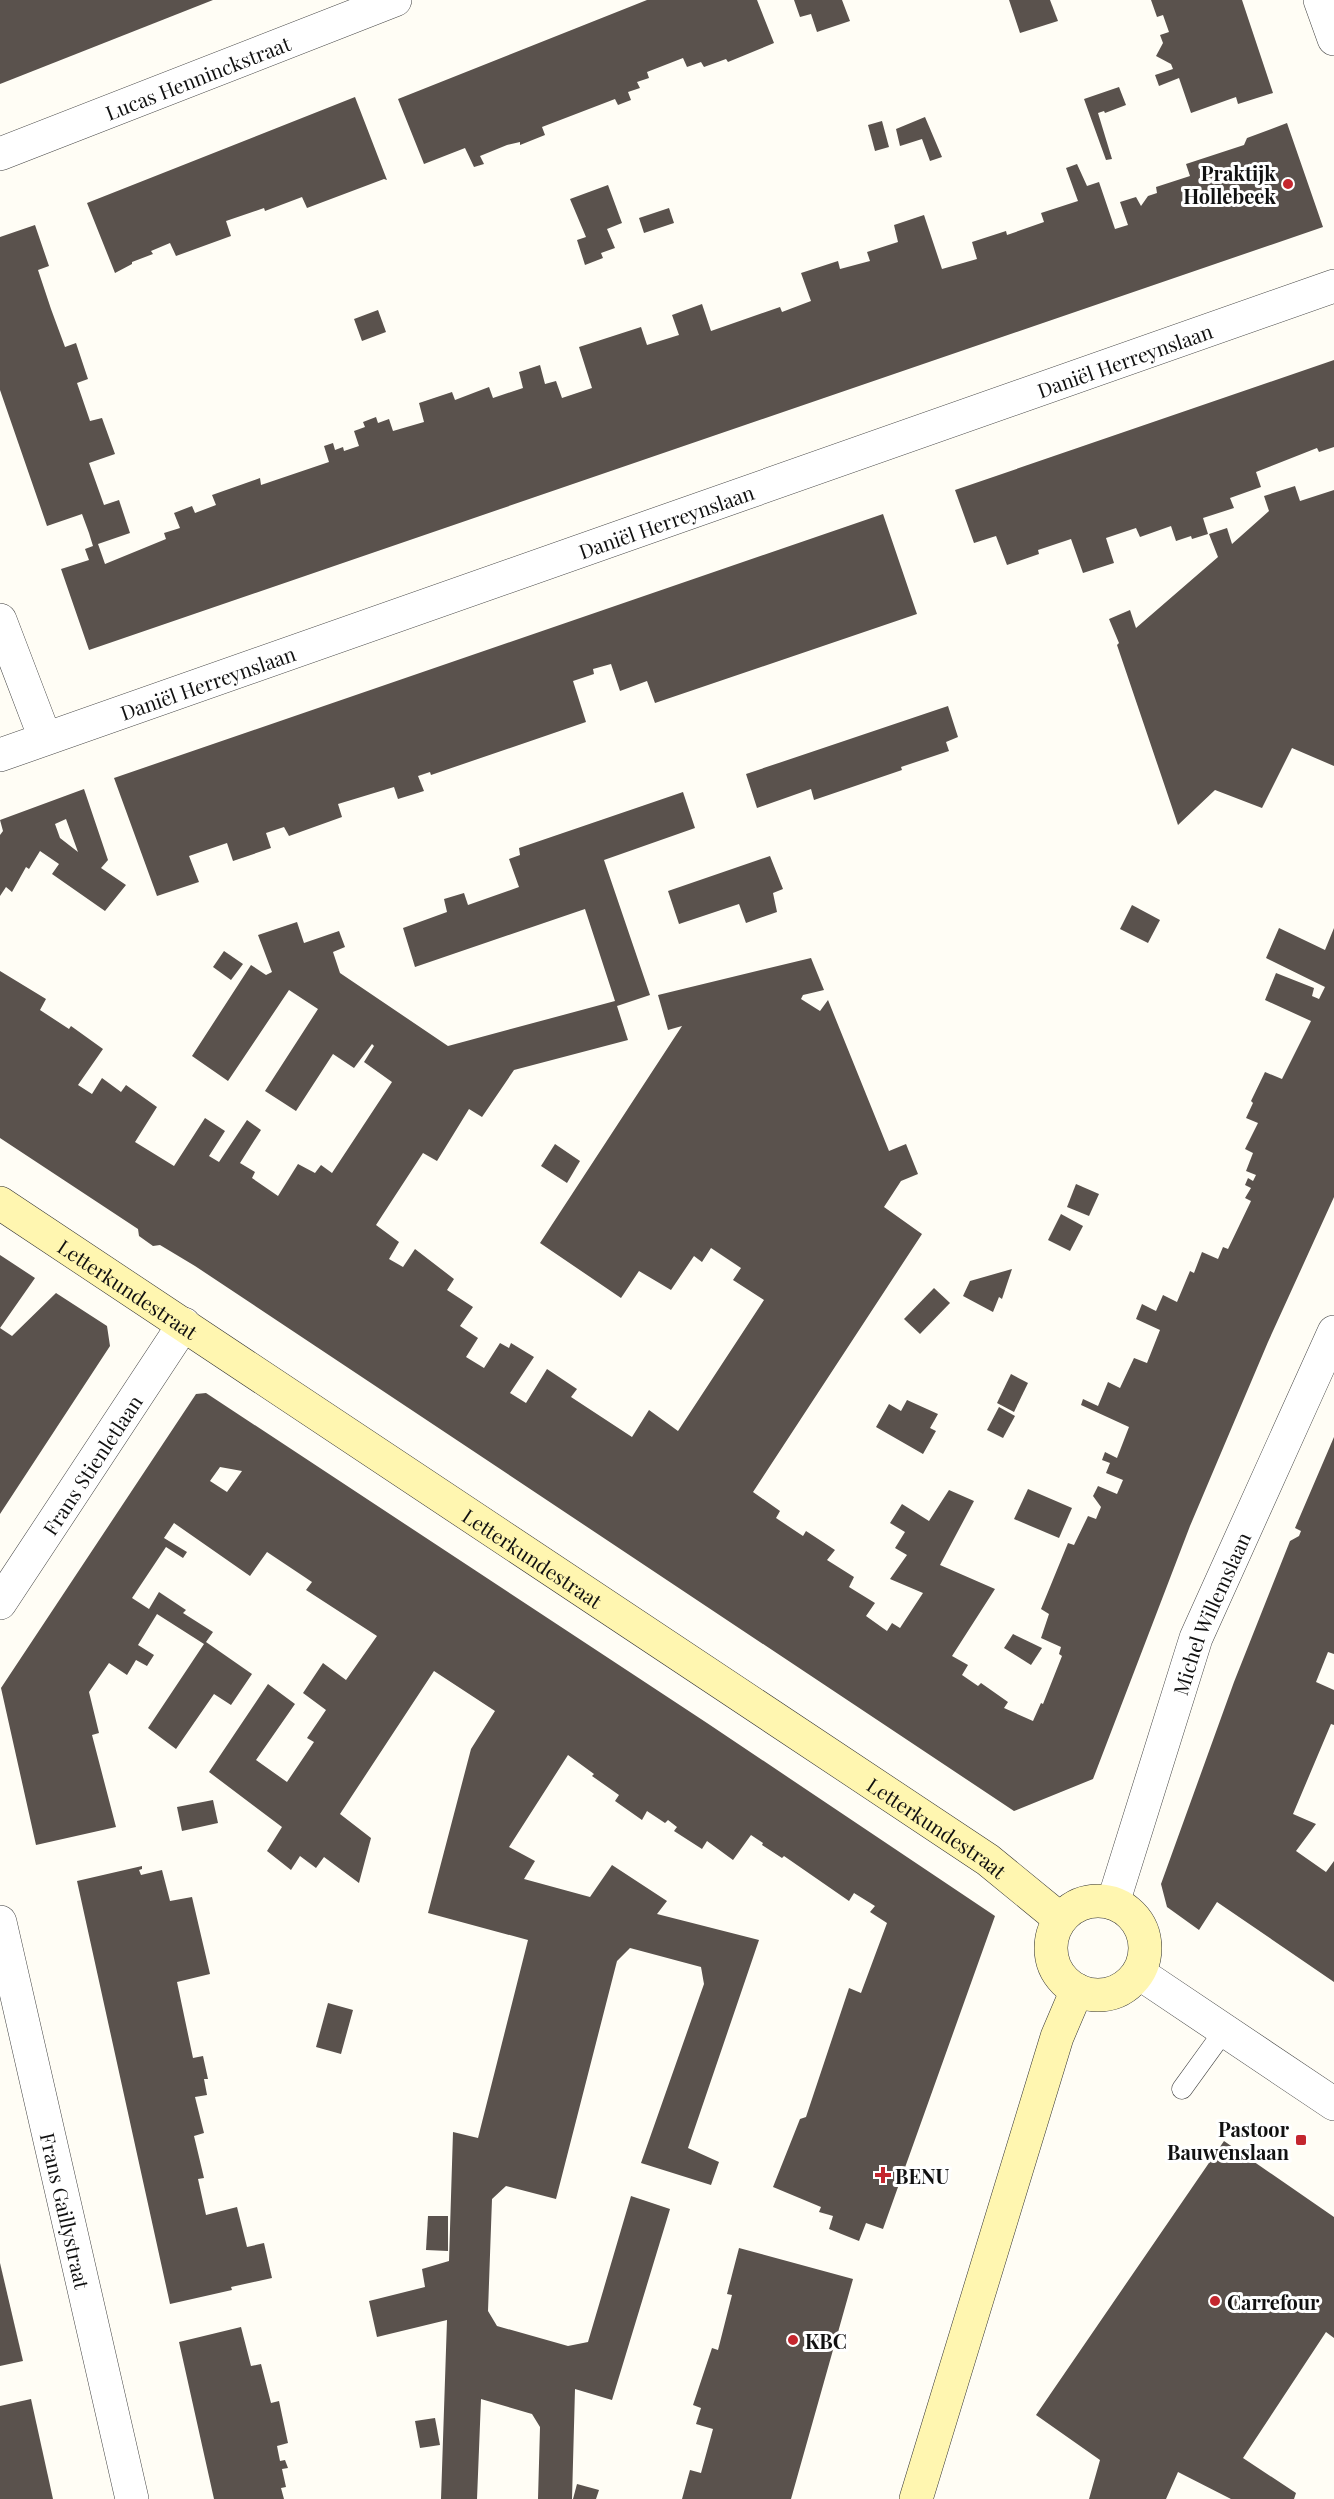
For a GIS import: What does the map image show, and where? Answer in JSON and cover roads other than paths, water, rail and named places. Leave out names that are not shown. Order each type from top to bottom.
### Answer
[{"type":"street","name":"Lucas Henninckstraat","points":[[0,153],[395,0]]},
{"type":"street","points":[[1320,0],[1334,39]]},
{"type":"street","name":"Daniël Herreynslaan","points":[[0,755],[1334,286]]},
{"type":"street","points":[[0,620],[45,738]]},
{"type":"street","name":"Letterkundestraat","points":[[0,1203],[988,1860],[1060,1919]]},
{"type":"street","name":"Frans Stienletlaan","points":[[0,1603],[184,1324]]},
{"type":"street","name":"Michel Willemslaan","points":[[1113,1903],[1196,1638],[1334,1332]]},
{"type":"street","points":[[1097,1900],[1113,1903],[1135,1919],[1142,1931],[1146,1946],[1144,1960],[1139,1974],[1128,1986],[1114,1994],[1098,1997],[1066,1985],[1056,1971],[1050,1953],[1052,1935],[1060,1919],[1070,1909],[1097,1900]]},
{"type":"street","name":"Frans Gaillystraat","points":[[0,1922],[132,2499]]},
{"type":"street","points":[[1139,1974],[1334,2104]]},
{"type":"street","points":[[916,2499],[1057,2037],[1077,1990]]},
{"type":"lane","points":[[1182,2089],[1224,2031]]},
{"type":"place","name":"Praktijk Hollebeek","points":[[1288,184]]},
{"type":"place","name":"Pastoor Bauwenslaan","points":[[1301,2140]]},
{"type":"place","name":"BENU","points":[[883,2175]]},
{"type":"place","name":"Carrefour","points":[[1215,2301]]},
{"type":"place","name":"KBC","points":[[793,2340]]}]
